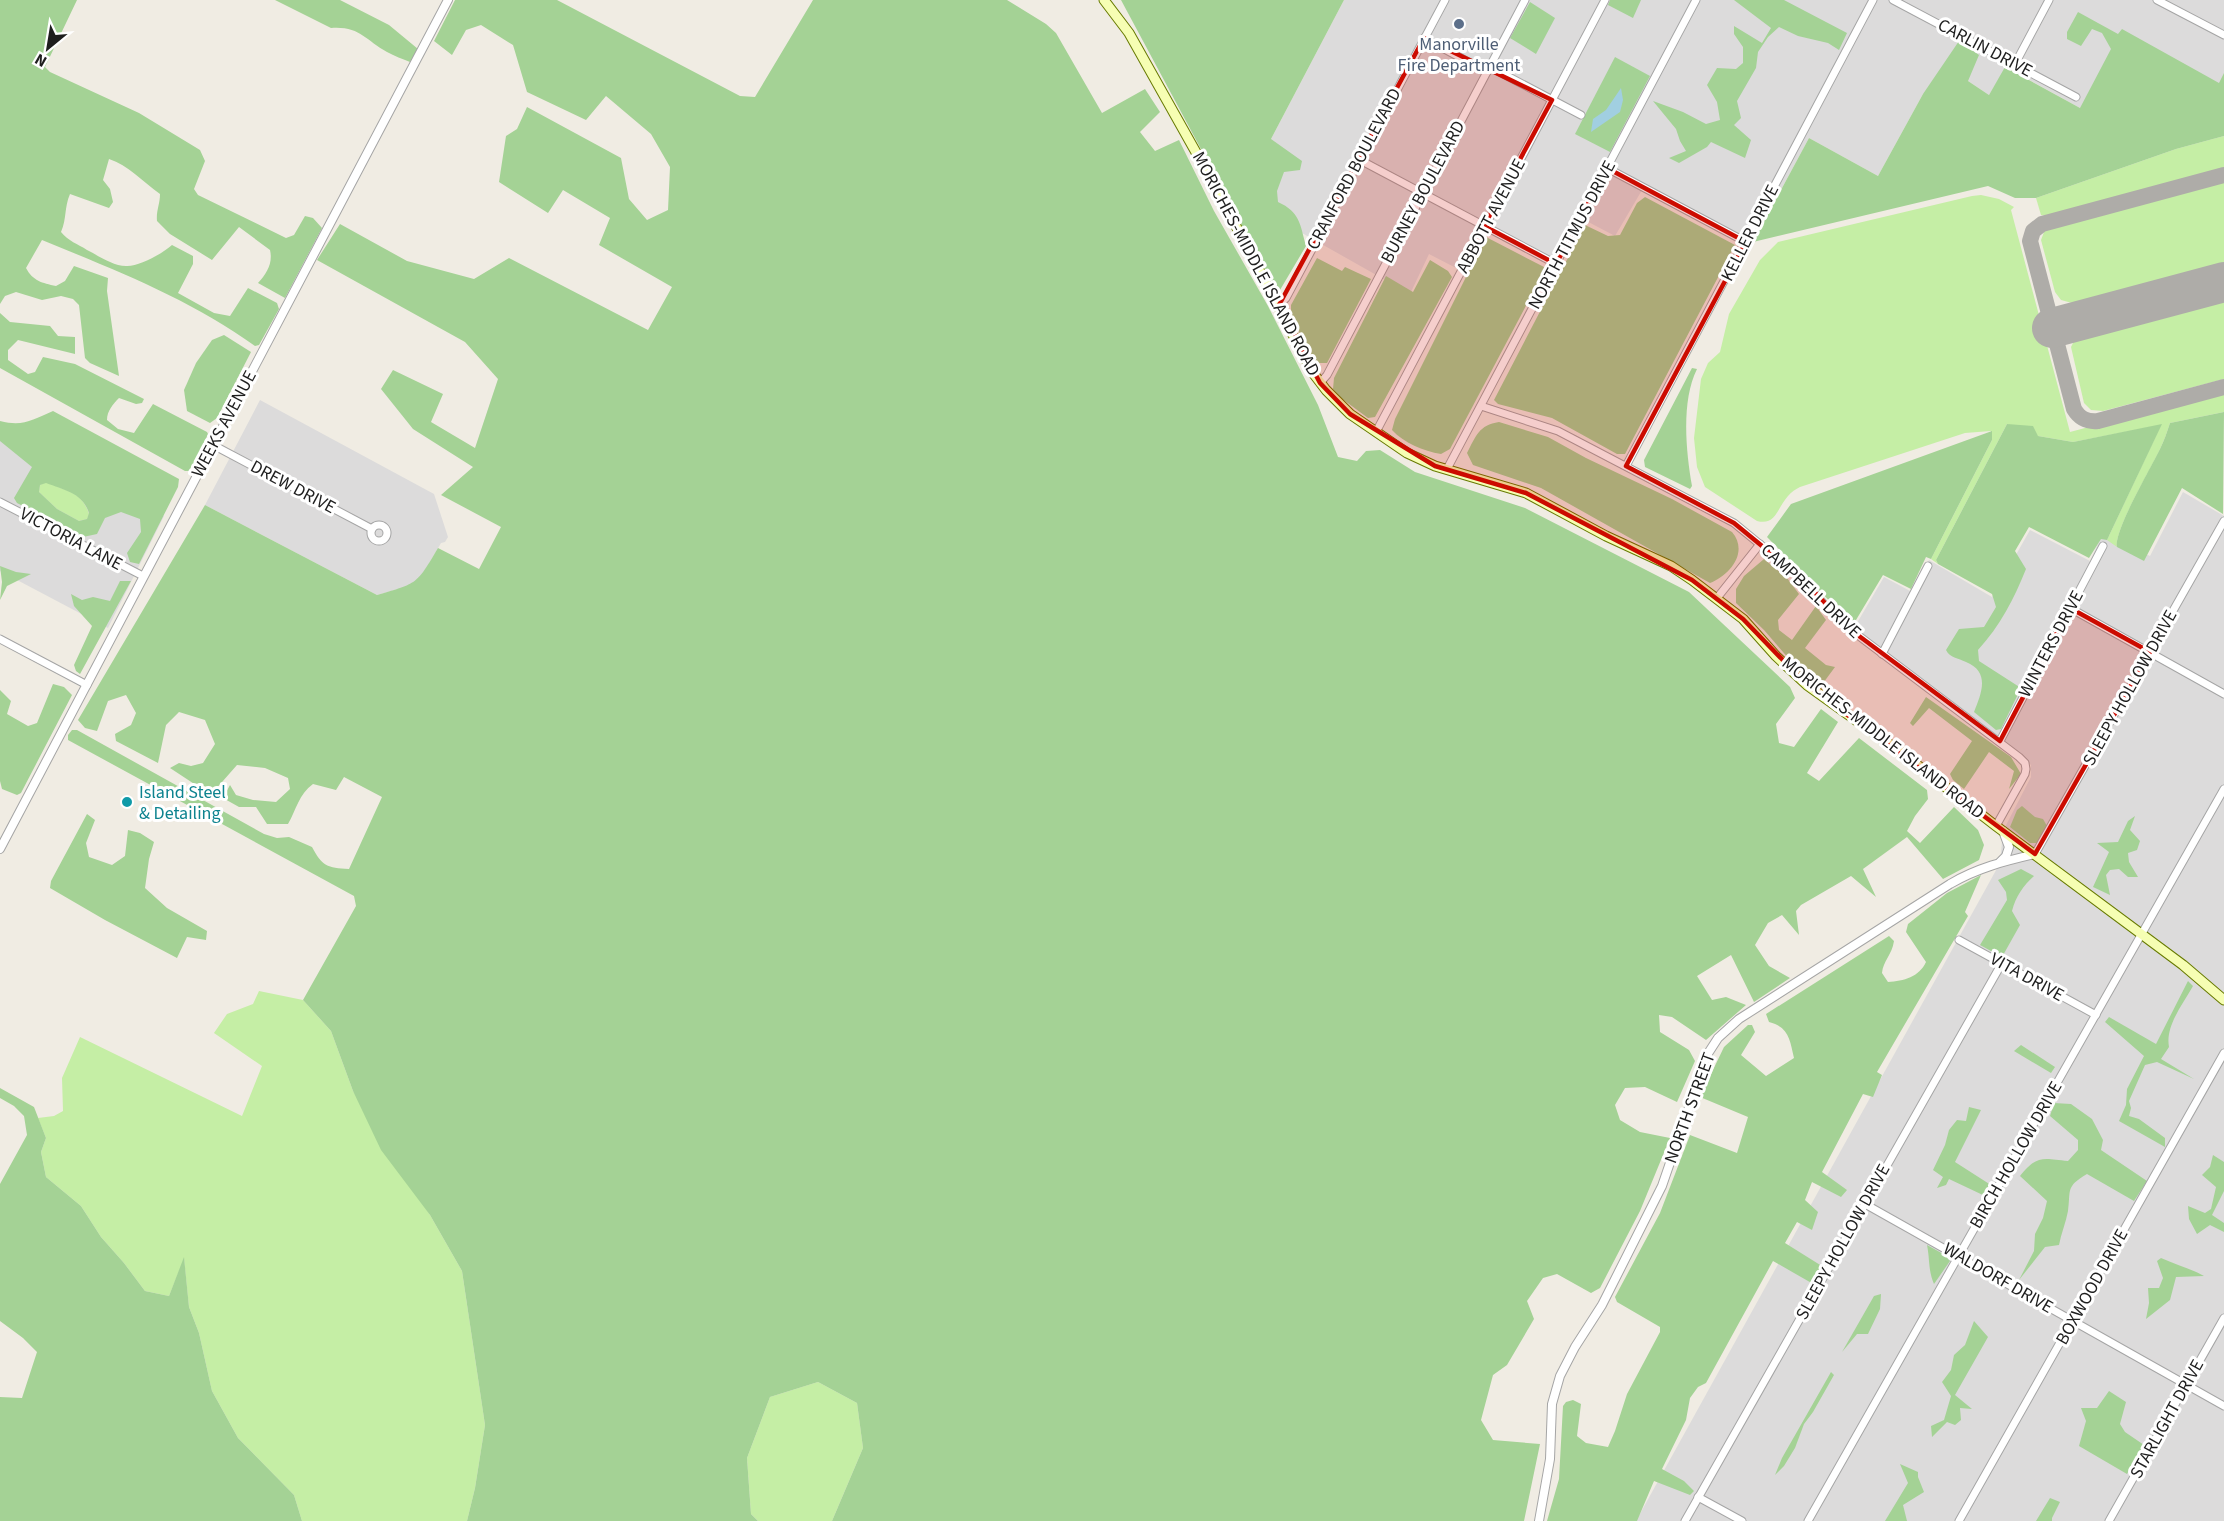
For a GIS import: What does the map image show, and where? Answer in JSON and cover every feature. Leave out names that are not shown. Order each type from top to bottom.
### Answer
[{"type":"main road","name":"MORICHES-MIDDLE ISLAND ROAD","points":[[1104,0],[1129,33],[1232,215],[1320,383],[1350,414],[1423,461],[1507,486],[1534,497],[1606,536],[1671,566],[1743,619],[1776,656],[1808,685],[1912,760],[2000,829],[2197,976],[2224,1000]]},
{"type":"street","name":"WEEKS AVENUE","points":[[0,849],[448,0]]},
{"type":"street","name":"CRANFORD BOULEVARD","points":[[1279,305],[1286,298],[1444,0]]},
{"type":"street","name":"BURNEY BOULEVARD","points":[[1320,383],[1327,375],[1525,0]]},
{"type":"street","name":"ABBOTT AVENUE","points":[[1376,432],[1605,0]]},
{"type":"street","name":"NORTH TITMUS DRIVE","points":[[1447,469],[1696,0]]},
{"type":"street","name":"KELLER DRIVE","points":[[1626,466],[1873,0]]},
{"type":"street","name":"CARLIN DRIVE","points":[[1893,0],[2076,97]]},
{"type":"street","points":[[2015,64],[2049,0]]},
{"type":"street","points":[[2157,0],[2224,35]]},
{"type":"street","points":[[1424,38],[1581,115]]},
{"type":"street","points":[[1360,160],[1556,264]]},
{"type":"street","points":[[1607,168],[1746,242]]},
{"type":"street","name":"CAMPBELL DRIVE","points":[[1482,406],[1546,426],[1734,523],[1760,544],[1801,578],[1837,619],[2000,741],[2025,763],[2026,769],[2000,829]]},
{"type":"street","name":"DREW DRIVE","points":[[213,445],[372,530]]},
{"type":"street","name":"VICTORIA LANE","points":[[0,502],[143,576]]},
{"type":"street","name":"SLEEPY HOLLOW DRIVE","points":[[2035,855],[2224,521]]},
{"type":"street","points":[[1717,598],[1760,544]]},
{"type":"street","name":"WINTERS DRIVE","points":[[2000,741],[2103,546]]},
{"type":"street","points":[[1882,654],[1928,567]]},
{"type":"street","points":[[2070,608],[2224,694]]},
{"type":"street","points":[[0,639],[87,685]]},
{"type":"street","name":"BIRCH HOLLOW DRIVE","points":[[1808,1521],[2224,789]]},
{"type":"street","points":[[2000,829],[2009,847],[2006,856],[2000,862]]},
{"type":"street","name":"NORTH STREET","points":[[1539,1521],[1550,1459],[1552,1404],[1560,1376],[1575,1347],[1602,1305],[1662,1186],[1703,1064],[1718,1038],[1739,1019],[1969,873],[2000,862],[2035,855]]},
{"type":"street","name":"VITA DRIVE","points":[[1959,940],[2096,1015]]},
{"type":"street","name":"SLEEPY HOLLOW DRIVE","points":[[1685,1521],[2002,963]]},
{"type":"street","name":"BOXWOOD DRIVE","points":[[1959,1521],[2224,1053]]},
{"type":"street","name":"WALDORF DRIVE","points":[[1865,1204],[2224,1406]]},
{"type":"street","name":"STARLIGHT DRIVE","points":[[2109,1521],[2224,1318]]},
{"type":"street","points":[[1698,1497],[1742,1521]]},
{"type":"highlighted area","points":[[1424,38],[1552,100],[1484,226],[1556,264],[1607,168],[1746,242],[1626,466],[1734,523],[1801,578],[1851,630],[2000,741],[2070,608],[2150,652],[2035,854],[1807,685],[1743,619],[1692,580],[1526,493],[1435,466],[1350,414],[1320,383],[1279,305]]},
{"type":"shaded area","points":[[1344,0],[2224,0],[2224,74],[2220,84],[2080,108],[2006,67],[1989,95],[1968,81],[1923,94],[1878,176],[1809,138],[1753,242],[1645,185],[1615,236],[1577,216],[1552,262],[1484,226],[1458,269],[1429,254],[1410,294],[1240,198]]},
{"type":"shaded area","points":[[260,400],[434,494],[448,537],[445,542],[441,543],[420,579],[406,587],[377,595],[205,505]]},
{"type":"shaded area","points":[[0,436],[164,516],[108,628],[0,571]]},
{"type":"shaded area","points":[[2183,492],[2224,516],[2224,1521],[1636,1521],[2000,863],[2003,831],[2031,777],[2031,765],[2009,744],[1854,628],[1884,577],[1912,592],[1929,560],[1992,597],[2030,530],[2090,561],[2103,533],[2150,556]]},
{"type":"green space","points":[[0,0],[77,0],[45,67],[50,72],[139,113],[200,150],[205,161],[194,189],[198,195],[286,238],[294,235],[305,216],[313,218],[322,228],[285,298],[258,283],[268,268],[271,259],[270,250],[239,227],[212,260],[170,234],[157,221],[160,194],[116,162],[109,159],[103,180],[110,189],[113,202],[109,208],[70,194],[61,232],[70,240],[101,258],[121,266],[131,266],[150,259],[172,245],[193,256],[193,264],[178,293],[214,313],[230,316],[248,288],[277,303],[279,309],[259,345],[255,346],[205,314],[152,287],[42,240],[26,268],[38,281],[56,286],[65,281],[74,266],[108,278],[107,291],[119,376],[90,363],[85,358],[79,305],[73,299],[61,296],[42,300],[16,292],[5,296],[0,304]]},
{"type":"green space","points":[[275,0],[340,0],[389,25],[418,49],[410,62],[387,52],[356,32],[349,29],[331,28]]},
{"type":"green space","points":[[455,0],[557,0],[740,96],[755,97],[813,0],[1007,0],[1046,24],[1056,33],[1102,113],[1145,89],[1160,112],[1140,132],[1155,151],[1179,140],[1214,211],[1268,306],[1318,405],[1338,457],[1357,461],[1366,451],[1380,450],[1415,472],[1525,508],[1689,592],[1790,687],[1795,698],[1776,724],[1779,743],[1794,747],[1821,709],[1838,722],[1807,773],[1819,781],[1859,738],[1927,790],[1928,799],[1907,831],[1920,843],[1954,807],[1978,830],[1984,845],[1979,860],[1943,879],[1907,837],[1863,869],[1876,897],[1851,876],[1801,905],[1796,911],[1799,935],[1782,915],[1768,923],[1755,945],[1769,966],[1790,978],[1754,1002],[1731,955],[1697,976],[1712,1000],[1726,997],[1746,1005],[1706,1040],[1672,1017],[1659,1015],[1660,1032],[1689,1050],[1695,1061],[1677,1102],[1645,1087],[1625,1088],[1615,1105],[1620,1120],[1640,1132],[1670,1138],[1640,1211],[1600,1288],[1591,1293],[1557,1274],[1543,1278],[1527,1301],[1534,1319],[1507,1365],[1493,1375],[1481,1420],[1493,1440],[1540,1444],[1524,1521],[832,1521],[863,1448],[857,1403],[818,1382],[770,1397],[747,1458],[751,1514],[758,1521],[467,1521],[485,1425],[462,1271],[430,1215],[381,1150],[353,1091],[331,1031],[303,1000],[356,906],[354,896],[68,740],[68,735],[72,730],[77,730],[264,834],[277,838],[289,837],[312,847],[326,865],[349,869],[382,797],[344,777],[336,790],[313,784],[301,797],[288,824],[267,824],[256,807],[239,807],[223,798],[230,785],[236,795],[253,800],[276,802],[290,789],[288,778],[265,768],[237,765],[215,790],[208,793],[170,768],[179,763],[191,766],[203,763],[215,744],[205,720],[179,712],[166,725],[158,763],[116,741],[115,734],[131,725],[136,713],[126,695],[108,701],[97,731],[85,728],[78,720],[205,505],[377,595],[415,581],[438,548],[479,569],[501,527],[441,495],[473,467],[413,429],[381,389],[393,370],[443,394],[431,422],[475,448],[498,379],[465,342],[317,260],[340,224],[407,261],[474,279],[509,258],[648,330],[672,287],[599,245],[610,218],[563,190],[548,213],[499,182],[506,136],[517,129],[527,107],[621,158],[629,199],[647,220],[668,210],[670,167],[651,134],[606,96],[586,120],[527,92],[513,45],[481,25],[466,30],[452,55],[434,41]]},
{"type":"green space","points":[[1121,0],[1344,0],[1271,139],[1302,161],[1300,170],[1284,172],[1277,191],[1278,202],[1291,210],[1298,219],[1306,246],[1280,290],[1275,287]]},
{"type":"green space","points":[[1610,0],[1641,0],[1633,18],[1608,5]]},
{"type":"green space","points":[[1734,0],[1784,0],[1847,33],[1839,50],[1828,43],[1798,36],[1779,27],[1768,37],[1758,52],[1756,68],[1737,101],[1741,118],[1734,125],[1751,140],[1745,158],[1711,142],[1707,147],[1679,163],[1669,158],[1686,151],[1676,129],[1653,101],[1683,112],[1706,124],[1720,120],[1717,102],[1707,85],[1717,68],[1736,69],[1743,63],[1743,47],[1734,34],[1734,26],[1762,43],[1771,28]]},
{"type":"green space","points":[[1530,2],[1555,18],[1536,54],[1510,38]]},
{"type":"green space","points":[[2078,12],[2118,34],[2122,29],[2219,83],[2224,73],[2224,136],[2176,149],[2036,198],[2015,198],[1988,186],[1753,242],[1809,138],[1878,176],[1923,94],[1959,41],[1979,55],[1968,81],[1989,95],[2005,67],[2080,108],[2111,49],[2102,33],[2092,29],[2081,46],[2067,39],[2067,32]]},
{"type":"green space","points":[[1615,57],[1650,76],[1610,152],[1575,134]]},
{"type":"green space","points":[[2224,136],[2224,168],[2047,216],[2041,215],[2036,198],[2176,149]]},
{"type":"green space","points":[[2224,180],[2224,268],[2083,306],[2061,300],[2055,292],[2041,240],[2044,232],[2050,226]]},
{"type":"green space","points":[[1981,195],[1999,199],[2014,207],[2011,210],[2070,432],[2224,391],[2224,412],[2170,423],[2121,528],[2117,547],[2107,540],[2161,425],[2073,442],[2038,436],[2007,424],[1936,560],[1938,564],[1931,559],[1992,440],[1991,431],[1965,433],[1800,487],[1789,495],[1776,515],[1763,522],[1757,521],[1705,487],[1697,467],[1694,438],[1701,379],[1708,363],[1720,352],[1729,314],[1760,260],[1778,242]]},
{"type":"green space","points":[[1645,197],[1735,245],[1625,454],[1617,454],[1552,418],[1498,404],[1494,400],[1585,225],[1608,236],[1620,235],[1637,203]]},
{"type":"green space","points":[[1486,237],[1546,268],[1450,449],[1441,454],[1434,453],[1408,443],[1392,430],[1395,419]]},
{"type":"green space","points":[[1317,258],[1342,271],[1345,267],[1371,279],[1327,363],[1312,360],[1291,315],[1291,305]]},
{"type":"green space","points":[[1430,260],[1448,271],[1452,277],[1375,417],[1368,418],[1341,398],[1333,389],[1334,378],[1386,276],[1413,292]]},
{"type":"green space","points":[[2224,295],[2224,379],[2103,411],[2091,410],[2084,403],[2071,347],[2076,337],[2086,332]]},
{"type":"green space","points":[[0,313],[10,322],[50,326],[58,336],[75,337],[75,354],[18,340],[8,350],[8,360],[28,374],[35,372],[43,357],[75,364],[144,399],[142,403],[136,404],[119,398],[107,417],[107,420],[118,429],[134,433],[153,404],[207,432],[191,471],[185,471],[0,368]]},
{"type":"green space","points":[[224,335],[251,352],[217,418],[210,423],[187,411],[184,390],[196,363],[212,340]]},
{"type":"green space","points":[[1692,368],[1697,369],[1689,396],[1686,426],[1692,486],[1690,489],[1645,467],[1644,460]]},
{"type":"green space","points":[[53,411],[179,479],[178,487],[139,564],[130,562],[127,553],[141,532],[140,519],[121,512],[105,518],[97,534],[83,537],[17,503],[14,498],[32,467],[0,441],[0,421],[21,423]],"holes":[[[46,483],[78,497],[89,513],[87,519],[79,521],[57,509],[39,492],[40,485]]]},
{"type":"green space","points":[[2224,412],[2223,514],[2182,488],[2144,561],[2117,547],[2121,528],[2170,423]]},
{"type":"green space","points":[[1499,422],[1548,437],[1732,532],[1739,547],[1735,562],[1730,569],[1710,583],[1541,488],[1473,465],[1467,453],[1476,437],[1482,429]]},
{"type":"green space","points":[[2007,424],[2033,426],[2038,436],[2073,442],[2162,424],[2107,540],[2101,539],[2089,558],[2029,527],[2015,551],[2026,569],[2006,612],[1978,650],[1979,661],[2021,688],[2001,729],[1996,730],[1974,712],[1982,684],[1979,672],[1974,666],[1952,656],[1946,650],[1959,629],[1984,627],[1996,607],[1992,594],[1938,564],[1936,560]]},
{"type":"green space","points":[[1992,431],[1992,440],[1931,559],[1926,557],[1911,589],[1883,575],[1853,625],[1767,537],[1791,504]]},
{"type":"green space","points":[[46,482],[77,496],[86,506],[89,514],[87,519],[79,521],[57,509],[39,492],[40,485]]},
{"type":"green space","points":[[1764,559],[1787,578],[1799,594],[1778,620],[1779,630],[1792,640],[1816,606],[1826,620],[1805,648],[1826,665],[1835,667],[1821,686],[1790,660],[1736,603],[1736,589],[1744,576]]},
{"type":"green space","points":[[0,566],[16,572],[31,574],[7,586],[0,600],[2,582]]},
{"type":"green space","points":[[120,581],[131,581],[80,674],[74,665],[92,626],[74,606],[71,594],[82,600],[93,597],[110,601]]},
{"type":"green space","points":[[53,684],[64,687],[72,695],[21,793],[17,795],[2,789],[0,781],[0,690],[11,701],[7,714],[28,726],[37,723]]},
{"type":"green space","points":[[1926,697],[2011,757],[2021,774],[2009,789],[2014,771],[1989,752],[1964,789],[1953,780],[1950,774],[1972,741],[1929,708],[1913,726],[1910,723]]},
{"type":"green space","points":[[2022,806],[2035,817],[2043,819],[2047,826],[2037,843],[2030,843],[2010,827],[2017,810]]},
{"type":"green space","points":[[87,814],[95,820],[86,843],[89,857],[112,865],[125,856],[128,830],[140,833],[154,842],[145,888],[167,908],[207,931],[206,940],[187,937],[177,958],[50,888],[51,881]]},
{"type":"green space","points":[[2135,816],[2130,830],[2140,841],[2137,850],[2128,853],[2129,862],[2138,877],[2128,877],[2119,869],[2110,870],[2106,875],[2110,895],[2093,887],[2109,852],[2097,843],[2118,842],[2128,821]]},
{"type":"green space","points":[[2021,869],[2034,876],[2023,888],[2012,911],[2020,925],[2002,957],[1980,945],[2007,900],[2006,892],[1998,880]]},
{"type":"green space","points":[[1981,875],[1965,912],[1968,916],[1877,1072],[1882,1075],[1873,1097],[1863,1094],[1822,1172],[1847,1190],[1841,1197],[1812,1182],[1805,1200],[1818,1212],[1812,1230],[1797,1222],[1785,1243],[1825,1268],[1815,1285],[1773,1261],[1706,1383],[1698,1387],[1690,1398],[1686,1420],[1662,1469],[1684,1481],[1694,1491],[1690,1495],[1654,1481],[1637,1521],[1547,1521],[1559,1479],[1563,1406],[1566,1402],[1573,1400],[1581,1404],[1577,1436],[1586,1443],[1608,1447],[1627,1394],[1660,1332],[1660,1327],[1617,1302],[1615,1297],[1660,1213],[1690,1135],[1737,1153],[1748,1117],[1700,1097],[1724,1047],[1748,1025],[1752,1025],[1755,1032],[1741,1055],[1766,1076],[1794,1058],[1788,1035],[1781,1027],[1769,1022],[1766,1014],[1889,936],[1894,941],[1882,973],[1888,982],[1900,981],[1915,975],[1926,962],[1906,932],[1908,924],[1947,893]]},
{"type":"green space","points":[[2188,981],[2193,986],[2172,1023],[2168,1039],[2169,1047],[2161,1059],[2194,1079],[2157,1062],[2145,1065],[2129,1101],[2131,1108],[2129,1116],[2139,1119],[2165,1138],[2165,1147],[2119,1121],[2126,1105],[2127,1089],[2144,1056],[2105,1022],[2109,1017],[2156,1044]]},
{"type":"green space","points":[[259,991],[303,1000],[331,1031],[353,1091],[462,1271],[485,1425],[467,1521],[302,1521],[294,1495],[238,1438],[212,1391],[199,1333],[189,1307],[184,1259],[169,1296],[145,1291],[101,1237],[81,1206],[46,1177],[41,1152],[46,1138],[38,1118],[54,1116],[63,1111],[62,1078],[80,1037],[242,1116],[262,1066],[214,1033],[227,1014],[253,1004]]},
{"type":"green space","points":[[2021,1045],[2055,1067],[2051,1073],[2014,1051]]},
{"type":"green space","points":[[0,1088],[34,1107],[46,1138],[41,1152],[46,1177],[81,1206],[101,1237],[145,1291],[169,1296],[184,1257],[189,1307],[199,1333],[212,1391],[238,1438],[294,1495],[302,1521],[0,1521],[0,1397],[22,1398],[37,1352],[0,1321],[0,1184],[27,1135],[24,1116],[14,1106],[0,1098]]},
{"type":"green space","points":[[2054,1103],[2071,1104],[2092,1119],[2103,1140],[2101,1150],[2147,1181],[2134,1201],[2087,1174],[2080,1178],[2070,1189],[2068,1211],[2059,1245],[2045,1247],[2019,1280],[2034,1251],[2035,1234],[2043,1218],[2047,1201],[2020,1176],[2036,1161],[2046,1159],[2068,1161],[2078,1150],[2078,1140],[2050,1116]]},
{"type":"green space","points":[[1969,1107],[1981,1110],[1955,1162],[1994,1187],[1985,1196],[1949,1179],[1946,1185],[1937,1188],[1943,1177],[1933,1170],[1945,1145],[1949,1130],[1957,1120],[1966,1121]]},
{"type":"green space","points":[[2213,1155],[2224,1162],[2224,1191],[2212,1215],[2224,1223],[2224,1232],[2210,1225],[2197,1234],[2189,1219],[2188,1206],[2205,1213],[2211,1209],[2216,1187],[2202,1175],[2210,1167]]},
{"type":"green space","points":[[1927,1245],[1945,1255],[1950,1261],[1934,1284],[1930,1269]]},
{"type":"green space","points":[[2161,1258],[2204,1276],[2176,1277],[2170,1300],[2146,1319],[2149,1303],[2148,1288],[2159,1288],[2163,1278],[2157,1261]]},
{"type":"green space","points":[[1881,1294],[1880,1309],[1868,1334],[1857,1334],[1842,1352],[1874,1296]]},
{"type":"green space","points":[[1974,1321],[1988,1337],[1955,1395],[1972,1409],[1960,1408],[1961,1420],[1955,1425],[1947,1422],[1932,1437],[1931,1426],[1944,1420],[1951,1396],[1942,1382],[1951,1370],[1954,1355],[1965,1345]]},
{"type":"green space","points":[[1831,1372],[1834,1375],[1804,1424],[1795,1448],[1784,1466],[1775,1475],[1782,1458]]},
{"type":"green space","points":[[818,1382],[857,1403],[863,1448],[832,1521],[758,1521],[751,1514],[747,1458],[770,1397]]},
{"type":"green space","points":[[2109,1391],[2126,1402],[2120,1424],[2125,1432],[2144,1445],[2127,1474],[2079,1446],[2086,1421],[2081,1408],[2097,1408]]},
{"type":"green space","points":[[1900,1464],[1918,1472],[1924,1492],[1903,1505],[1907,1521],[1885,1521],[1908,1483]]},
{"type":"green space","points":[[2050,1498],[2060,1502],[2052,1521],[2036,1521]]},
{"type":"water","points":[[1621,88],[1623,100],[1620,112],[1591,132],[1593,119],[1606,110]]},
{"type":"taxiway","points":[[2224,175],[2042,224],[2033,231],[2030,241],[2074,409],[2081,417],[2090,421],[2098,421],[2224,387]]},
{"type":"runway","points":[[2052,328],[2224,282]]},
{"type":"place","name":"Manorville Fire Department","points":[[1459,24]]},
{"type":"place","name":"Island Steel & Detailing","points":[[127,802]]}]
